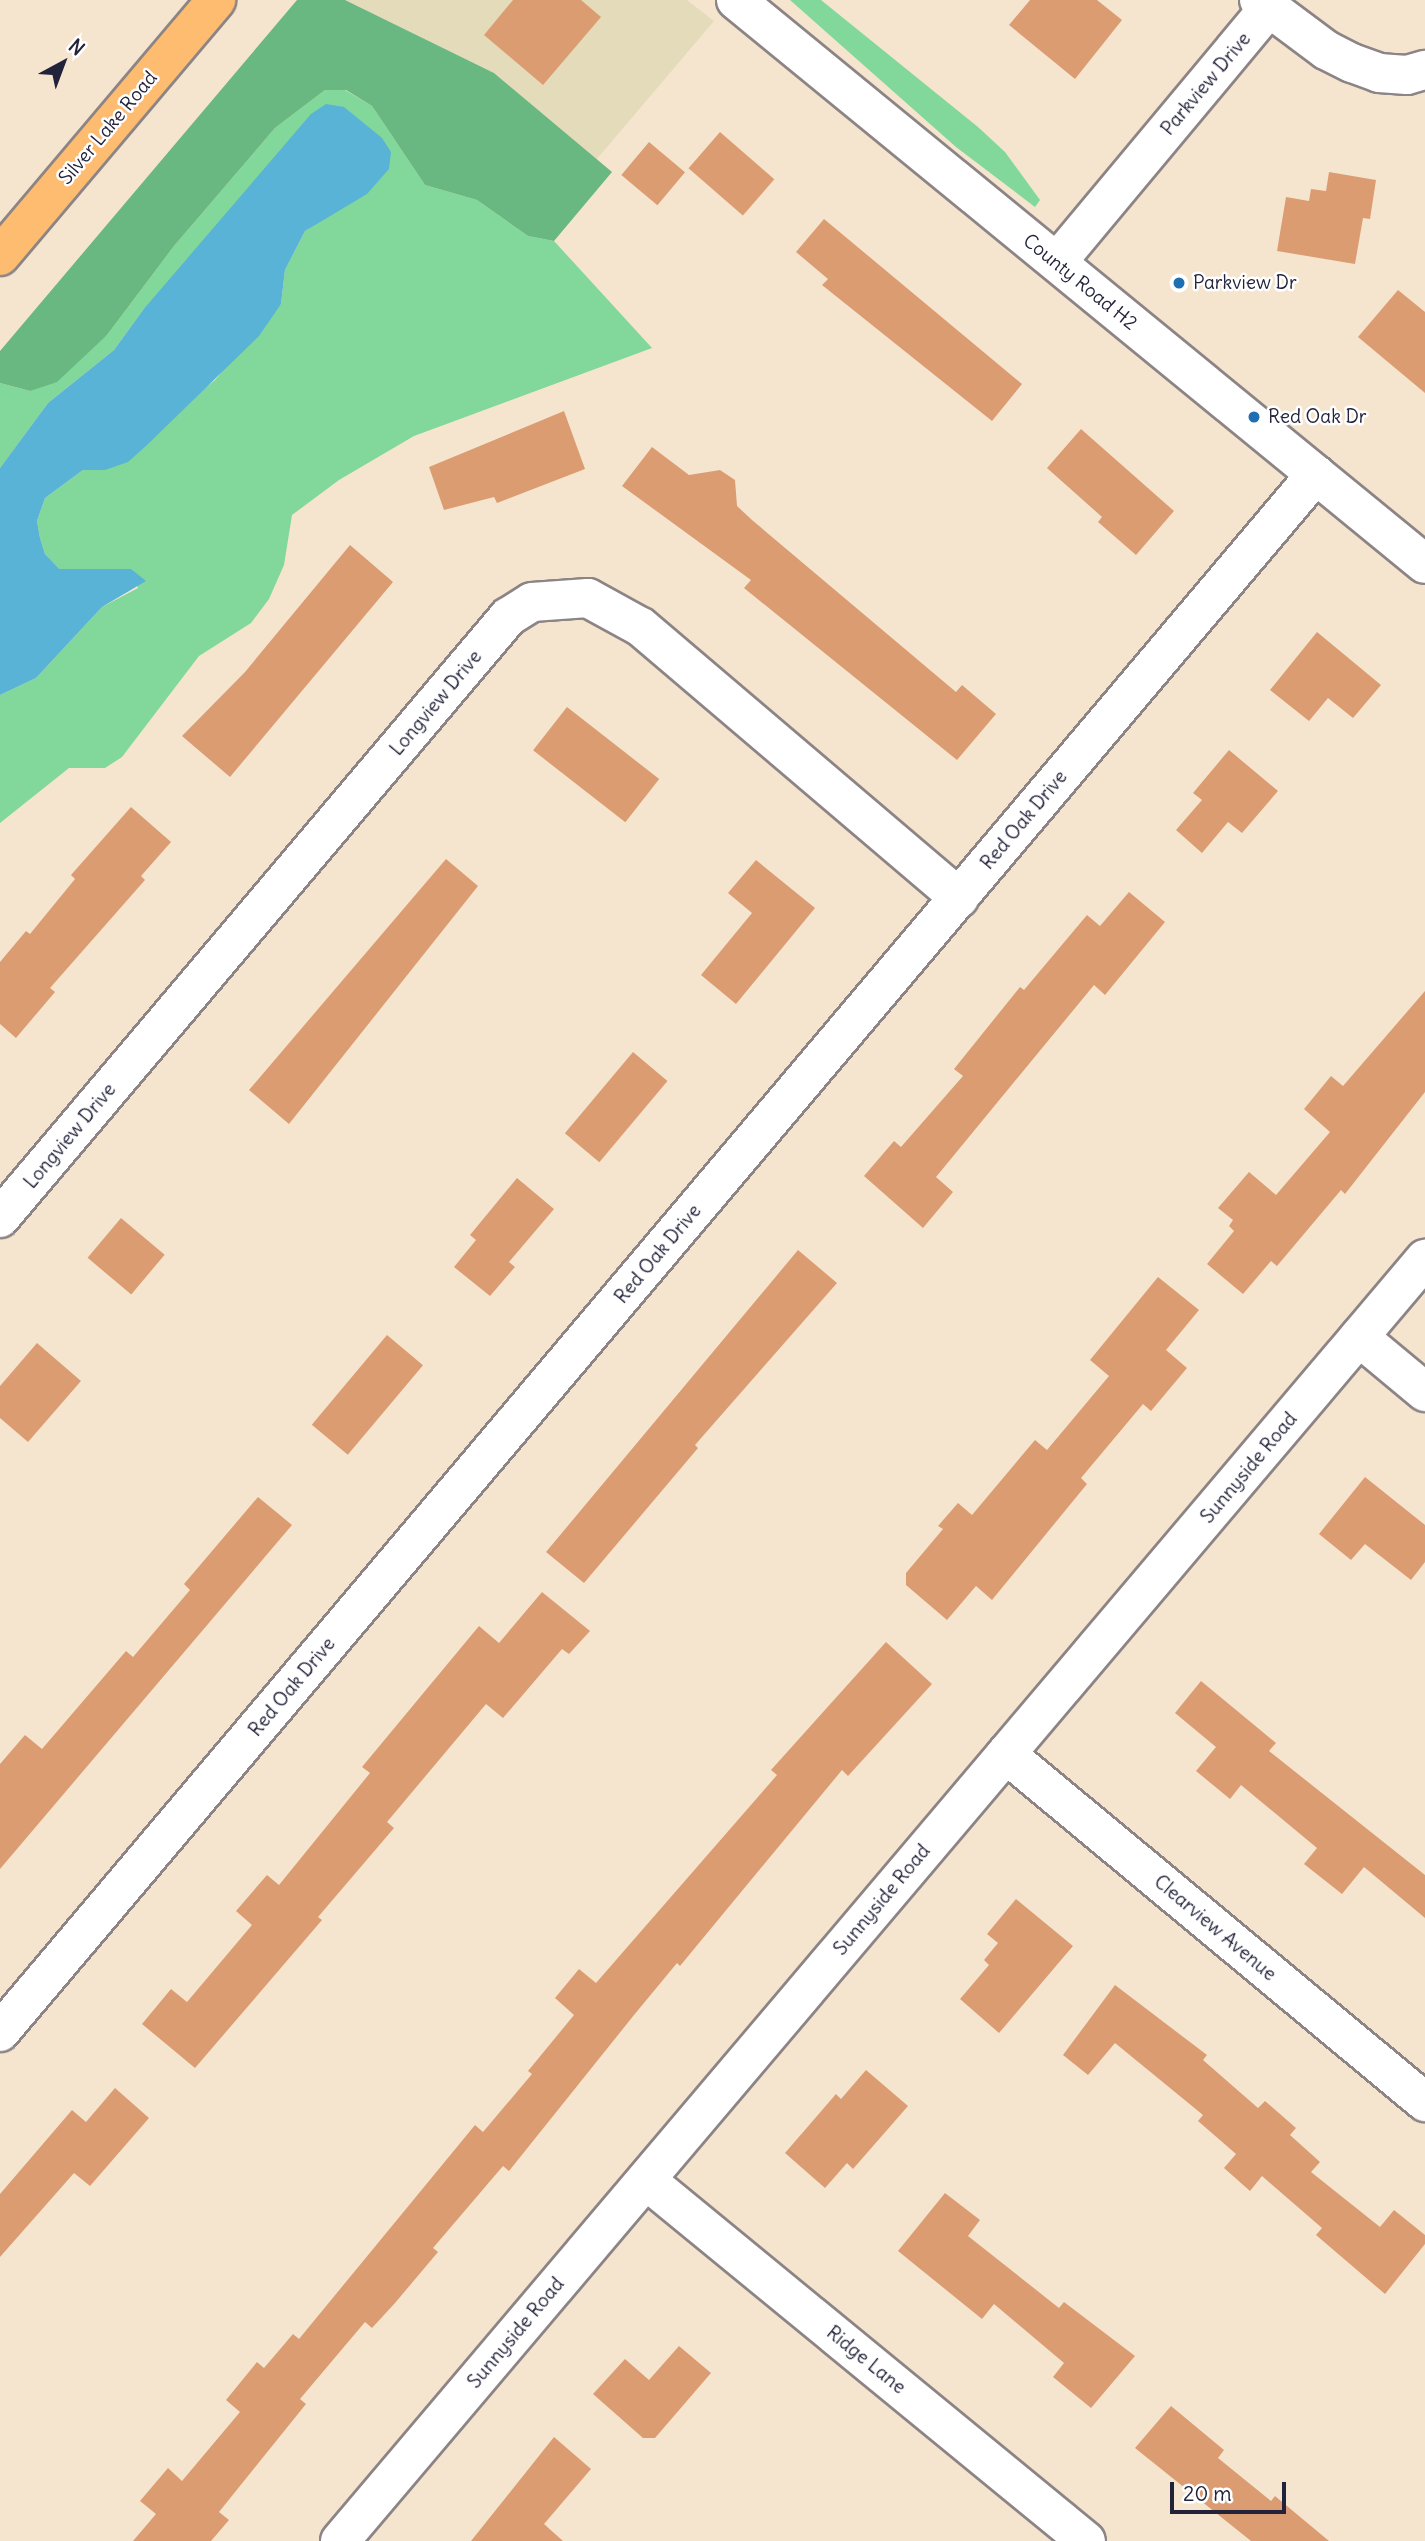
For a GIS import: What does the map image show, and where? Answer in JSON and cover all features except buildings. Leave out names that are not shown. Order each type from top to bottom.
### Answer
[{"type":"main road","name":"Silver Lake Road","points":[[0,256],[216,0]]},
{"type":"street","name":"County Road H2","points":[[736,0],[1425,564]]},
{"type":"street","name":"Parkview Drive","points":[[1057,262],[1264,4],[1326,50],[1361,66],[1407,75],[1425,70]]},
{"type":"street","name":"Red Oak Drive","points":[[0,2032],[1316,474]]},
{"type":"street","name":"Longview Drive","points":[[0,1218],[508,617],[532,603],[588,598],[641,627],[959,898]]},
{"type":"street","name":"Sunnyside Road","points":[[340,2541],[1425,1259]]},
{"type":"street","points":[[1359,1337],[1425,1392]]},
{"type":"street","name":"Clearview Avenue","points":[[1006,1754],[1425,2102]]},
{"type":"street","name":"Ridge Lane","points":[[646,2179],[1086,2541]]},
{"type":"shaded area","points":[[345,0],[687,0],[714,21],[596,160],[494,73]]},
{"type":"green space","points":[[297,0],[345,0],[494,73],[612,172],[554,241],[528,236],[477,200],[425,185],[372,106],[346,90],[325,90],[275,128],[174,246],[107,335],[57,382],[30,391],[0,383],[0,351]]},
{"type":"green space","points":[[790,0],[821,0],[978,127],[1005,152],[1040,200],[1035,207],[956,147]]},
{"type":"green space","points":[[325,90],[345,90],[372,106],[425,185],[477,200],[528,236],[554,241],[652,348],[414,436],[339,480],[292,515],[284,565],[269,599],[251,623],[199,656],[122,757],[105,768],[69,768],[0,823],[0,695],[36,678],[102,607],[138,588],[131,569],[59,570],[45,554],[40,538],[37,521],[45,498],[83,470],[105,470],[215,380],[281,304],[285,270],[305,231],[326,217],[143,310],[114,350],[48,403],[0,468],[0,383],[30,391],[107,335],[174,246],[275,128]]},
{"type":"water","points":[[326,104],[344,107],[382,138],[391,152],[389,169],[367,194],[305,231],[285,270],[281,304],[259,336],[147,445],[128,462],[105,470],[83,470],[45,498],[37,521],[40,538],[45,554],[59,569],[131,569],[146,581],[102,607],[36,678],[0,695],[0,468],[48,403],[114,350],[143,310],[311,114]]},
{"type":"place","name":"Parkview Dr","points":[[1179,283]]},
{"type":"place","name":"Red Oak Dr","points":[[1254,417]]}]
